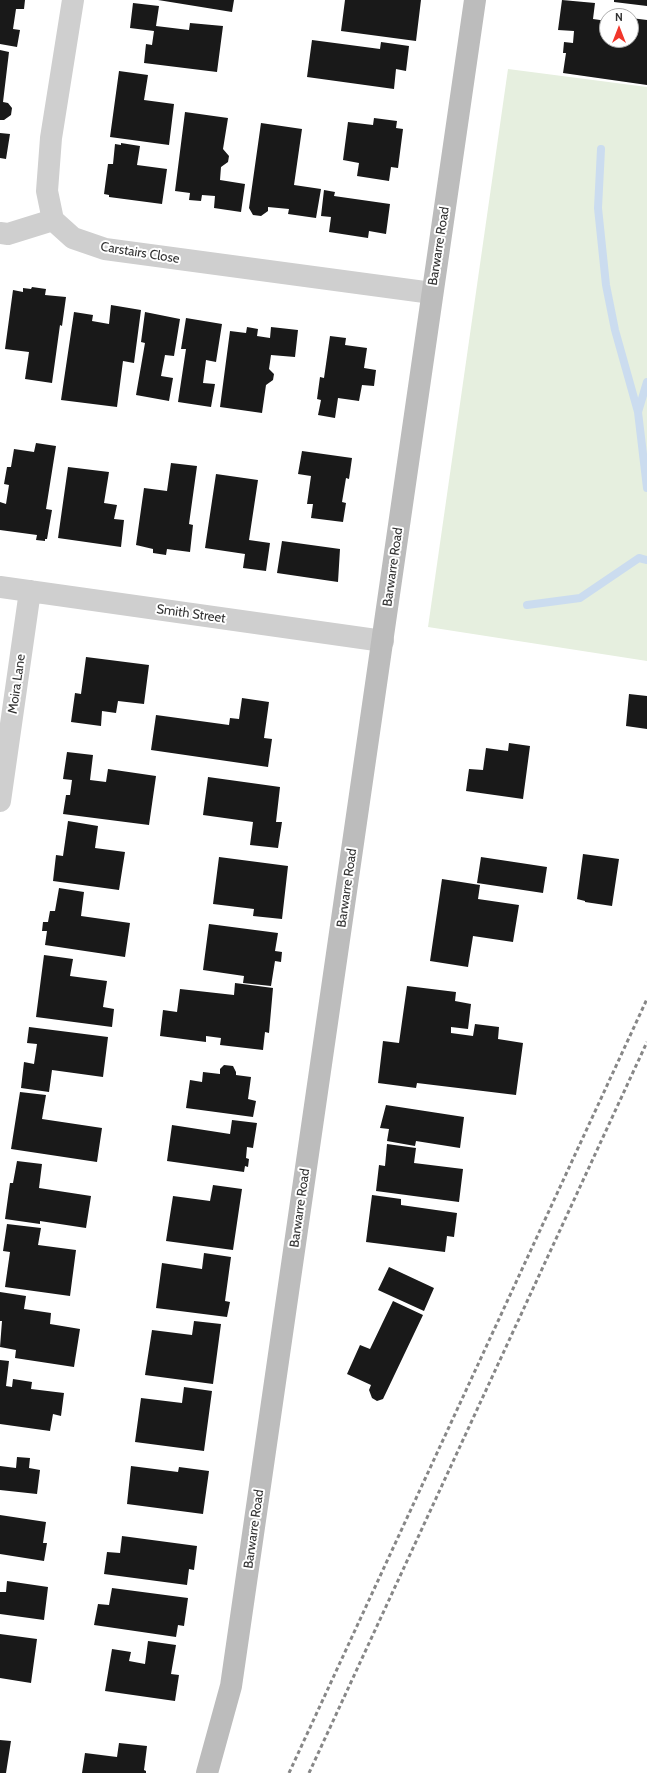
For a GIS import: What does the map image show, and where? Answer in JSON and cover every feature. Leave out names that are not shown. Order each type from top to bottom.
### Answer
[{"type":"street","points":[[0,233],[8,234],[53,220],[47,191],[51,138],[73,0]]},
{"type":"street","name":"Barwarre Road","points":[[207,1773],[231,1686],[475,0]]},
{"type":"street","name":"Carstairs Close","points":[[53,220],[73,238],[105,249],[432,293]]},
{"type":"street","name":"Smith Street","points":[[0,587],[383,641]]},
{"type":"street","name":"Moira Lane","points":[[0,801],[30,591]]},
{"type":"green space","points":[[508,69],[647,87],[647,661],[428,627]]},
{"type":"building","points":[[0,0],[25,0],[24,9],[16,9],[13,29],[20,30],[17,47],[0,44]]},
{"type":"building","points":[[158,0],[234,0],[232,12]]},
{"type":"building","points":[[345,0],[421,0],[416,41],[341,31]]},
{"type":"building","points":[[562,0],[595,3],[593,19],[599,20],[599,48],[639,48],[639,19],[647,20],[647,85],[563,73],[566,53],[563,53],[564,42],[573,43],[574,31],[558,30]]},
{"type":"building","points":[[614,0],[647,0],[647,6],[614,2]]},
{"type":"building","points":[[133,3],[159,6],[156,26],[189,30],[190,23],[223,26],[217,72],[144,63],[146,44],[152,45],[154,31],[130,28]]},
{"type":"building","points":[[312,40],[380,49],[381,42],[409,46],[406,71],[396,69],[394,89],[307,77]]},
{"type":"building","points":[[0,50],[9,52],[3,102],[8,103],[12,108],[11,115],[4,120],[0,120]]},
{"type":"building","points":[[119,71],[148,75],[144,100],[174,104],[169,145],[110,137]]},
{"type":"building","points":[[185,112],[228,118],[223,149],[229,156],[228,162],[221,167],[220,180],[245,184],[241,212],[214,208],[215,196],[202,195],[201,201],[189,200],[190,193],[175,191]]},
{"type":"building","points":[[374,118],[397,121],[396,128],[403,129],[398,168],[391,167],[389,181],[357,176],[359,163],[343,160],[348,122],[373,125]]},
{"type":"building","points":[[261,123],[302,129],[294,185],[321,189],[316,218],[288,214],[289,209],[268,207],[268,211],[261,216],[253,215],[249,208]]},
{"type":"building","points":[[0,133],[10,134],[6,159],[0,158]]},
{"type":"building","points":[[121,143],[140,146],[137,165],[167,169],[162,204],[109,197],[109,195],[104,194],[108,164],[113,164],[115,144],[121,145]]},
{"type":"building","points":[[324,190],[335,192],[334,196],[390,204],[386,234],[369,231],[368,238],[329,232],[331,217],[321,216]]},
{"type":"building","points":[[32,287],[46,289],[45,295],[66,297],[62,326],[60,325],[52,383],[25,379],[29,352],[5,349],[13,290],[23,292],[23,288],[31,289]]},
{"type":"building","points":[[111,305],[141,310],[134,363],[123,361],[117,407],[61,400],[74,312],[93,315],[92,321],[109,324]]},
{"type":"building","points":[[145,312],[180,319],[174,356],[165,355],[161,376],[173,378],[169,401],[136,395],[145,343],[141,342]]},
{"type":"building","points":[[186,318],[222,324],[216,362],[206,360],[203,383],[215,384],[211,407],[178,402],[186,349],[181,349]]},
{"type":"building","points":[[247,327],[258,329],[257,336],[270,338],[271,327],[298,330],[295,357],[271,355],[269,369],[274,374],[273,380],[266,385],[262,413],[220,407],[230,331],[246,333]]},
{"type":"building","points":[[330,336],[346,338],[345,345],[367,348],[364,368],[376,370],[374,386],[362,385],[359,401],[338,398],[335,418],[318,415],[321,400],[317,399],[320,377],[324,378]]},
{"type":"building","points":[[36,443],[56,446],[46,509],[52,510],[47,539],[45,539],[45,541],[36,540],[37,535],[0,530],[0,502],[6,504],[9,485],[4,484],[7,467],[11,467],[14,449],[34,452]]},
{"type":"building","points":[[302,451],[352,458],[349,479],[346,478],[342,502],[346,503],[343,522],[311,518],[313,504],[307,504],[311,476],[298,474]]},
{"type":"building","points":[[171,463],[197,466],[189,524],[193,525],[190,552],[167,549],[166,555],[153,553],[153,549],[136,545],[144,488],[167,491]]},
{"type":"building","points":[[68,467],[109,472],[104,503],[117,505],[114,519],[124,520],[121,547],[58,538]]},
{"type":"building","points":[[216,474],[258,480],[249,540],[270,543],[266,571],[243,568],[245,554],[205,548]]},
{"type":"building","points":[[282,541],[340,549],[338,582],[277,573]]},
{"type":"building","points":[[86,657],[149,665],[144,704],[118,701],[116,713],[102,711],[101,726],[71,722],[75,693],[81,694]]},
{"type":"building","points":[[629,694],[647,696],[647,729],[626,726]]},
{"type":"building","points":[[242,698],[269,702],[264,738],[272,739],[268,767],[151,750],[156,715],[229,725],[230,718],[239,719]]},
{"type":"building","points":[[509,743],[530,746],[523,799],[466,791],[469,769],[483,770],[486,748],[508,751]]},
{"type":"building","points":[[67,752],[93,755],[90,780],[106,782],[108,769],[156,776],[149,825],[63,814],[66,795],[70,795],[72,780],[63,779]]},
{"type":"building","points":[[208,777],[280,787],[276,822],[282,822],[278,848],[250,845],[253,822],[203,815]]},
{"type":"building","points":[[68,821],[98,826],[95,848],[125,852],[119,890],[53,881],[56,855],[63,856]]},
{"type":"building","points":[[583,854],[619,859],[612,906],[585,902],[577,899]]},
{"type":"building","points":[[219,857],[288,866],[282,919],[253,916],[254,909],[213,904]]},
{"type":"building","points":[[481,857],[547,867],[543,893],[477,883]]},
{"type":"building","points":[[442,879],[480,885],[478,899],[519,905],[513,942],[473,936],[468,967],[430,961]]},
{"type":"building","points":[[59,888],[84,892],[81,916],[130,923],[125,957],[45,945],[47,931],[42,931],[43,922],[48,922],[50,911],[55,911]]},
{"type":"building","points":[[209,924],[278,933],[275,951],[282,952],[281,962],[275,961],[271,986],[243,983],[244,976],[203,970]]},
{"type":"building","points":[[44,955],[73,959],[70,976],[107,981],[103,1007],[114,1009],[112,1027],[36,1017]]},
{"type":"building","points":[[235,983],[273,988],[269,1033],[265,1032],[263,1050],[220,1045],[221,1038],[206,1036],[206,1042],[160,1036],[163,1010],[177,1012],[180,989],[234,995]]},
{"type":"building","points":[[407,986],[456,992],[455,1001],[471,1004],[468,1029],[451,1027],[451,1033],[473,1036],[475,1024],[499,1027],[498,1039],[523,1043],[516,1095],[417,1083],[416,1088],[378,1083],[383,1041],[399,1043]]},
{"type":"building","points":[[29,1027],[108,1037],[103,1077],[52,1070],[49,1092],[21,1088],[24,1062],[34,1064],[37,1044],[27,1043]]},
{"type":"building","points":[[224,1065],[233,1066],[236,1075],[251,1077],[248,1099],[256,1101],[253,1117],[186,1108],[190,1080],[202,1082],[203,1072],[220,1074],[220,1069]]},
{"type":"building","points":[[20,1092],[46,1095],[42,1119],[102,1128],[97,1162],[11,1149]]},
{"type":"building","points":[[386,1105],[464,1117],[460,1148],[416,1141],[415,1146],[387,1141],[389,1129],[380,1128]]},
{"type":"building","points":[[232,1120],[257,1123],[253,1148],[247,1147],[246,1158],[249,1159],[248,1167],[245,1166],[244,1172],[167,1161],[172,1125],[230,1134]]},
{"type":"building","points":[[387,1144],[416,1148],[414,1163],[463,1169],[459,1202],[376,1191],[379,1165],[385,1166]]},
{"type":"building","points":[[17,1161],[42,1164],[39,1188],[91,1196],[86,1228],[40,1221],[40,1224],[5,1219],[10,1183],[13,1183]]},
{"type":"building","points":[[213,1185],[242,1189],[233,1250],[166,1241],[173,1196],[210,1201]]},
{"type":"building","points":[[372,1195],[401,1199],[401,1205],[457,1213],[454,1237],[447,1236],[445,1252],[366,1242]]},
{"type":"building","points":[[7,1224],[41,1228],[38,1245],[76,1250],[70,1296],[5,1287],[10,1252],[3,1251]]},
{"type":"building","points":[[204,1253],[231,1257],[225,1301],[230,1302],[227,1317],[156,1308],[162,1263],[202,1269]]},
{"type":"building","points":[[389,1267],[434,1288],[424,1311],[378,1290]]},
{"type":"building","points":[[0,1292],[26,1296],[24,1309],[51,1313],[50,1324],[80,1329],[74,1367],[15,1358],[16,1350],[0,1347],[2,1321],[0,1321]]},
{"type":"building","points":[[393,1301],[423,1315],[383,1399],[377,1401],[372,1398],[369,1390],[371,1385],[347,1374],[360,1345],[370,1349]]},
{"type":"building","points":[[194,1321],[221,1324],[213,1384],[145,1375],[152,1330],[192,1335]]},
{"type":"building","points":[[0,1360],[9,1361],[6,1386],[12,1387],[13,1379],[32,1382],[31,1389],[64,1393],[61,1416],[53,1414],[50,1431],[0,1424]]},
{"type":"building","points":[[184,1387],[212,1391],[204,1451],[135,1442],[141,1398],[182,1403]]},
{"type":"building","points":[[17,1457],[30,1458],[29,1468],[40,1470],[37,1494],[0,1490],[0,1466],[16,1468]]},
{"type":"building","points":[[131,1466],[178,1472],[179,1467],[209,1471],[203,1514],[127,1504]]},
{"type":"building","points":[[0,1515],[46,1522],[43,1543],[47,1543],[44,1561],[0,1554]]},
{"type":"building","points":[[122,1536],[197,1546],[194,1570],[189,1569],[187,1585],[104,1574],[107,1552],[120,1553]]},
{"type":"building","points":[[7,1581],[48,1587],[44,1620],[0,1614],[0,1592],[6,1592]]},
{"type":"building","points":[[112,1588],[188,1598],[184,1626],[178,1625],[176,1637],[94,1625],[98,1604],[109,1605]]},
{"type":"building","points":[[0,1634],[37,1639],[31,1683],[0,1678]]},
{"type":"building","points":[[148,1641],[176,1645],[171,1674],[179,1675],[175,1701],[105,1691],[112,1649],[131,1652],[129,1661],[145,1664]]},
{"type":"building","points":[[0,1740],[11,1741],[6,1773],[0,1773]]},
{"type":"building","points":[[119,1743],[147,1746],[144,1770],[146,1773],[82,1773],[85,1753],[117,1757]]},
{"type":"waterway","points":[[601,149],[598,208],[606,285],[615,330],[638,412]]},
{"type":"waterway","points":[[647,382],[638,412],[647,488]]},
{"type":"waterway","points":[[527,605],[580,598],[639,558],[647,560]]},
{"type":"railway","points":[[289,1773],[647,999]]},
{"type":"railway","points":[[309,1773],[647,1042]]}]
